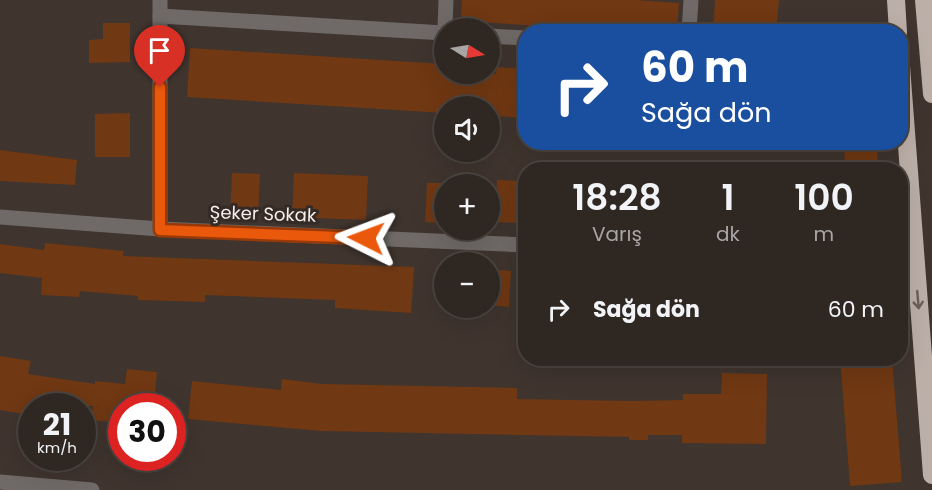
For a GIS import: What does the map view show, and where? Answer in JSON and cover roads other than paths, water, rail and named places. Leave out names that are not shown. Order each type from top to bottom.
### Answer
[{"type":"highway","points":[[896,0],[898,24]]},
{"type":"highway","points":[[924,0],[932,94]]},
{"type":"highway","points":[[908,270],[932,476]]},
{"type":"street","points":[[445,18],[446,0]]},
{"type":"street","points":[[690,24],[691,0]]},
{"type":"street","points":[[160,230],[160,8],[434,32]]},
{"type":"street","points":[[500,37],[518,38]]},
{"type":"street","name":"Şeker Sokak","points":[[0,217],[160,230],[518,245]]},
{"type":"street","points":[[0,482],[92,490]]}]
